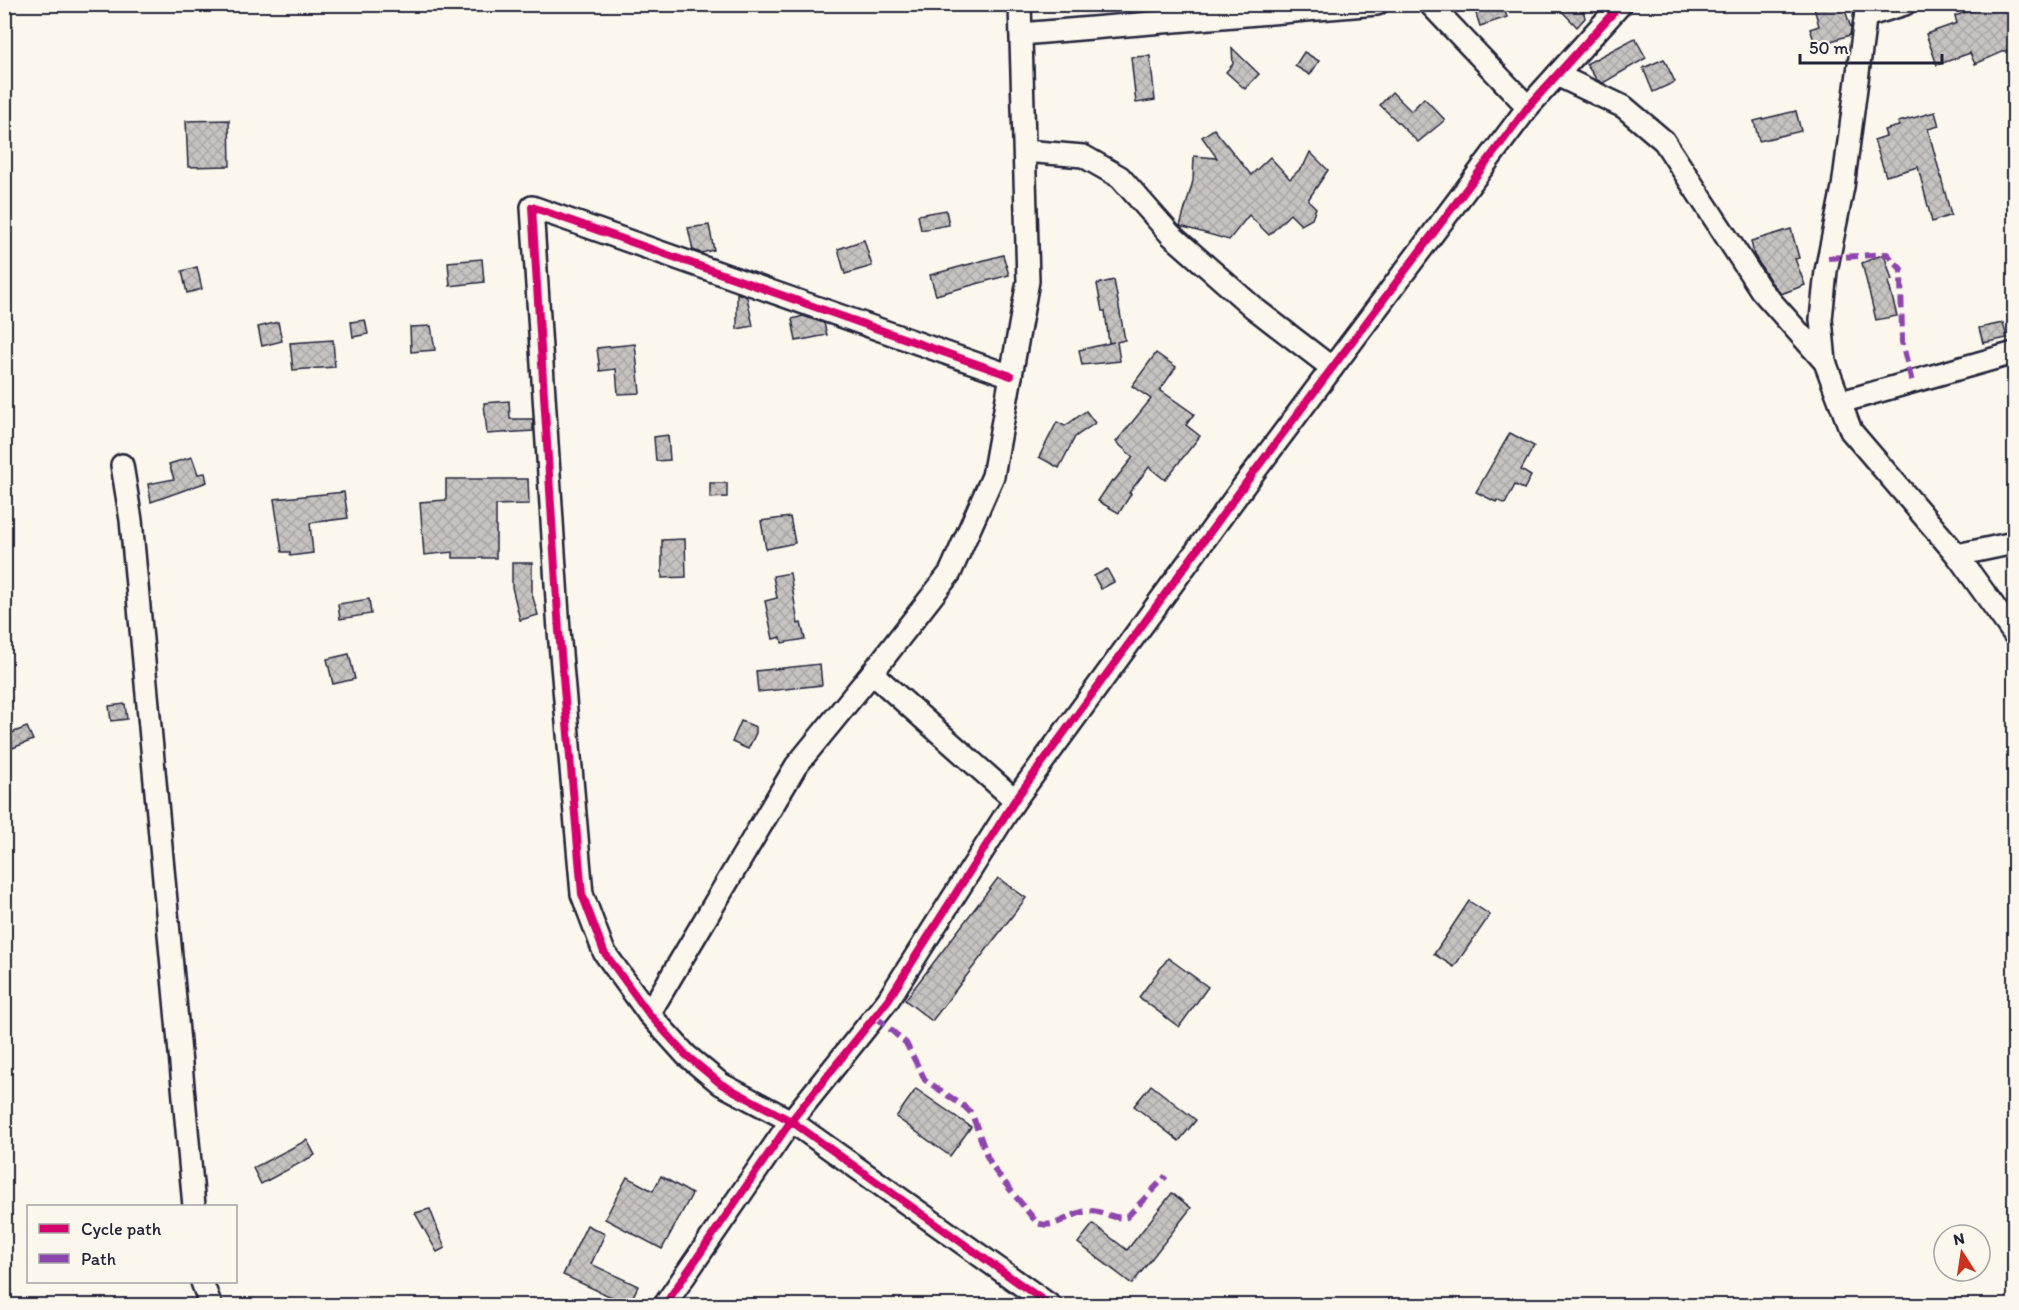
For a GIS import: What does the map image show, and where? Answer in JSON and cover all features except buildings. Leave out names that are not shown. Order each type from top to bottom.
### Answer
[{"type":"street","points":[[649,1014],[796,765],[950,573],[993,476],[1028,281],[1020,4]]},
{"type":"street","points":[[1021,34],[1377,4]]},
{"type":"street","points":[[1430,4],[1527,107]]},
{"type":"street","points":[[670,1302],[791,1121],[888,1000],[1015,800],[1248,480],[1527,107],[1621,4]]},
{"type":"street","points":[[1905,4],[1867,10],[1843,188],[1826,271],[1821,319],[1825,362],[1851,431],[1957,555],[2014,634]]},
{"type":"street","points":[[1557,75],[1624,107],[1664,141],[1761,290],[1825,362]]},
{"type":"street","points":[[1025,151],[1083,156],[1120,177],[1171,235],[1254,308],[1332,368]]},
{"type":"street","points":[[1011,376],[532,207],[559,631],[582,894],[604,952],[649,1014],[686,1055],[722,1084],[791,1121],[1051,1305]]},
{"type":"street","points":[[1840,402],[2014,352]]},
{"type":"street","points":[[122,465],[131,520],[194,1205]]},
{"type":"street","points":[[1957,555],[2014,543]]},
{"type":"street","points":[[872,673],[1015,800]]},
{"type":"street","points":[[203,1283],[211,1305]]},
{"type":"marked path","points":[[1828,258],[1887,254],[1901,269],[1902,342],[1912,382]]},
{"type":"marked path","points":[[876,1017],[906,1043],[925,1080],[972,1114],[993,1168],[1037,1223],[1044,1225],[1056,1223],[1088,1211],[1127,1217],[1166,1176]]},
{"type":"cycle path","points":[[664,1306],[791,1121],[888,1000],[1015,800],[1248,480],[1528,107],[1621,4]]},
{"type":"cycle path","points":[[1011,376],[532,207],[559,631],[582,894],[604,952],[649,1014],[686,1055],[721,1084],[791,1121],[1051,1306]]}]
